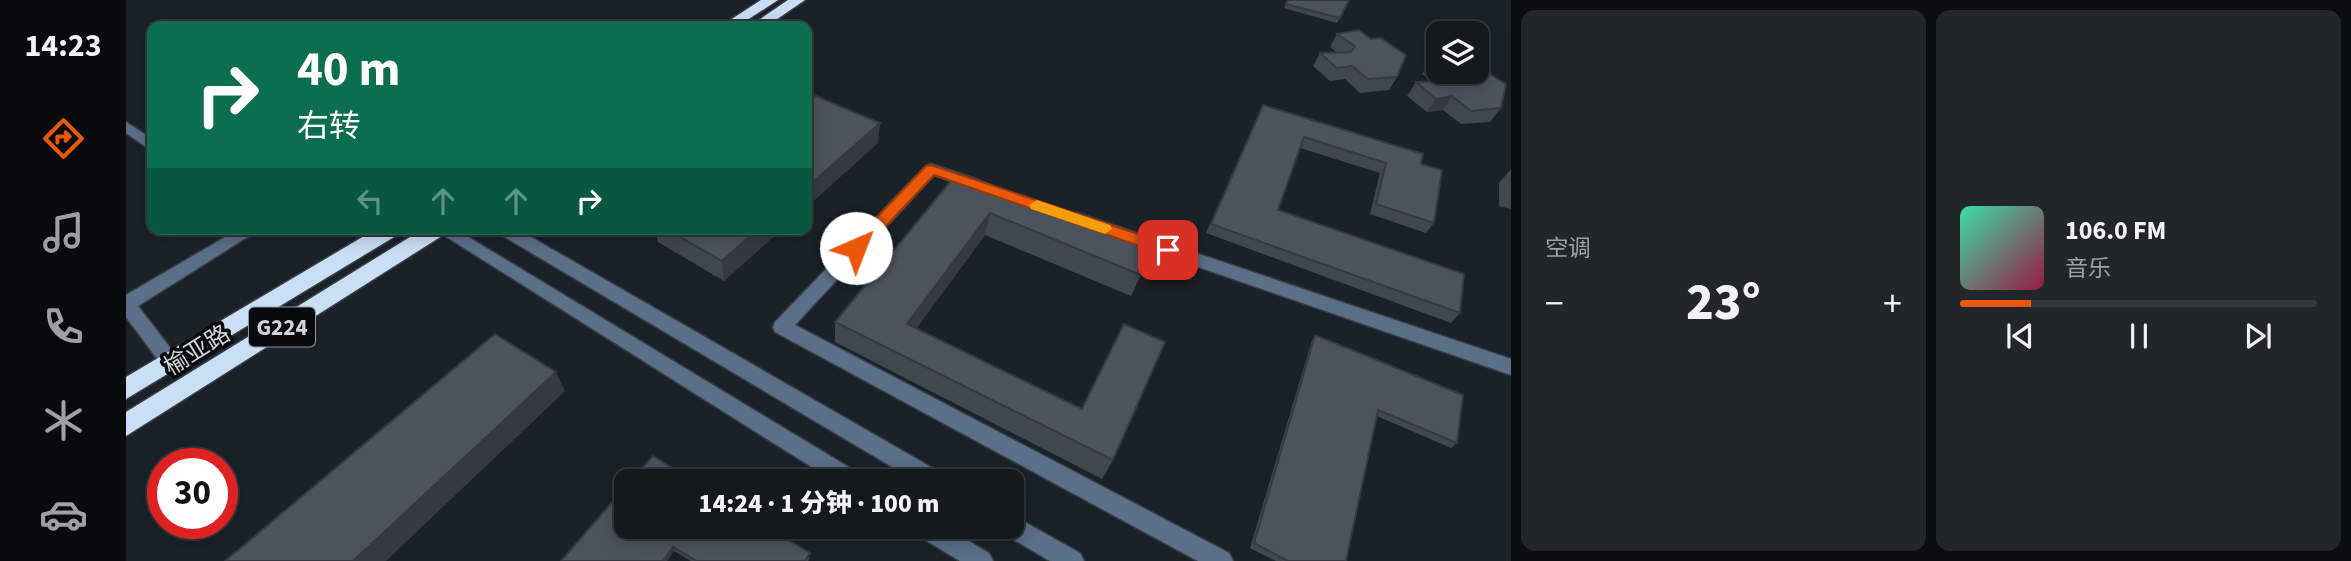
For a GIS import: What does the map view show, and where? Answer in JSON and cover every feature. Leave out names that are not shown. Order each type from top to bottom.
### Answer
[{"type":"highway","points":[[736,21],[771,0]]},
{"type":"highway","points":[[765,21],[798,0]]},
{"type":"highway","name":"榆亚路","points":[[126,389],[382,235]]},
{"type":"highway","name":"榆亚路","points":[[126,425],[430,235]]},
{"type":"street","points":[[126,126],[147,142]]},
{"type":"street","points":[[997,192],[931,169],[782,327],[1221,561]]},
{"type":"street","points":[[1063,214],[1511,367]]},
{"type":"street","points":[[171,362],[126,304],[243,235]]},
{"type":"street","points":[[450,235],[832,469]]},
{"type":"street","points":[[514,235],[914,469]]},
{"type":"street","points":[[1024,533],[1072,561]]},
{"type":"street","points":[[945,539],[981,561]]},
{"type":"building","points":[[1288,0],[1349,0],[1340,18],[1286,4]]},
{"type":"building","points":[[1359,30],[1371,39],[1381,38],[1406,55],[1397,77],[1368,79],[1352,66],[1337,68],[1320,53],[1351,52],[1355,46],[1337,34]]},
{"type":"building","points":[[1489,73],[1506,84],[1501,108],[1471,111],[1452,96],[1436,99],[1416,82],[1489,84]]},
{"type":"building","points":[[816,96],[880,123],[812,183],[812,99]]},
{"type":"building","points":[[1263,105],[1423,154],[1421,164],[1442,170],[1434,223],[1376,204],[1386,163],[1304,137],[1278,210],[1464,274],[1460,313],[1211,224]]},
{"type":"building","points":[[958,172],[1154,248],[1141,275],[990,213],[907,324],[1082,409],[1124,324],[1165,342],[1113,460],[835,322]]},
{"type":"building","points":[[676,235],[751,235],[722,261]]},
{"type":"building","points":[[495,334],[556,372],[353,561],[225,561]]},
{"type":"building","points":[[1315,335],[1463,395],[1457,443],[1378,410],[1346,561],[1288,561],[1254,543]]},
{"type":"building","points":[[653,456],[674,469],[641,469]]},
{"type":"building","points":[[614,500],[614,539],[787,539],[810,553],[805,561],[697,561],[673,547],[663,561],[561,561]]},
{"type":"slow traffic","points":[[1037,205],[1105,229]]},
{"type":"route","points":[[856,248],[931,169],[1168,250]]}]
